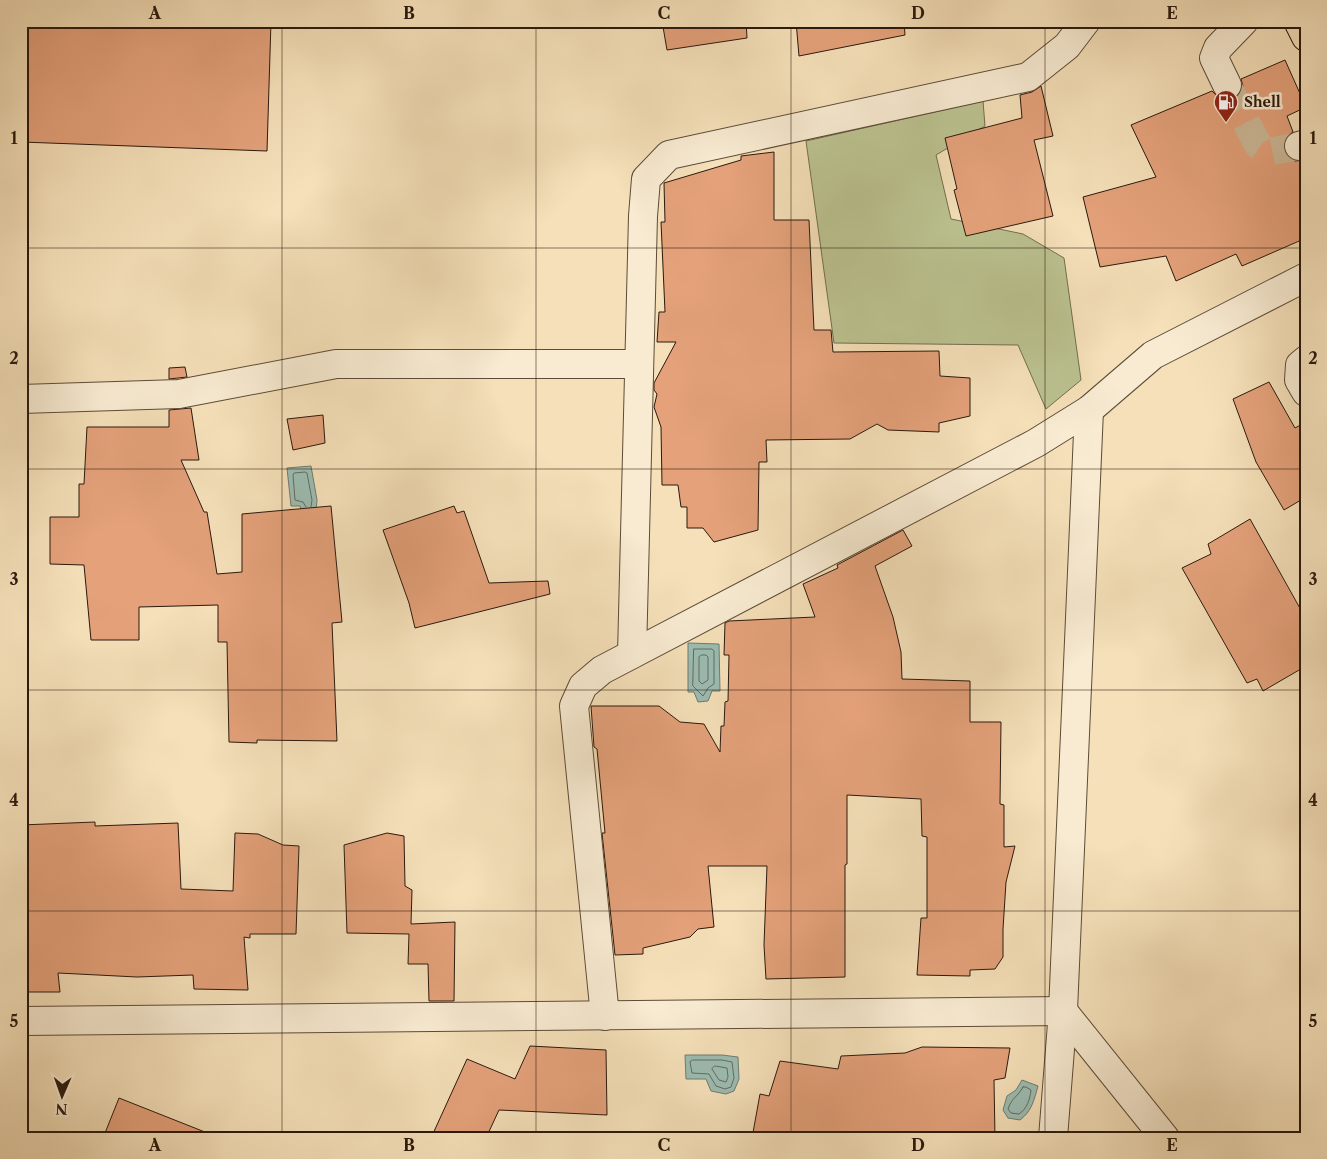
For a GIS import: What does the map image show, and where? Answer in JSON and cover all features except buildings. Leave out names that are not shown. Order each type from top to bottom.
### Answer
[{"type":"main road","points":[[1298,21],[1306,37]]},
{"type":"street","points":[[632,654],[643,216],[646,179],[669,155],[1028,77],[1067,46],[1086,21]]},
{"type":"street","points":[[1227,85],[1214,58],[1218,48],[1244,21]]},
{"type":"street","points":[[604,1016],[574,706],[583,686],[602,670],[1036,443],[1089,410],[1153,355],[1306,277]]},
{"type":"street","points":[[1306,360],[1300,365],[1299,380],[1306,392]]},
{"type":"street","points":[[21,399],[179,394],[336,364],[639,364]]},
{"type":"street","points":[[1053,1138],[1062,1011],[1089,410]]},
{"type":"street","points":[[21,1021],[1062,1011]]},
{"type":"street","points":[[1062,1011],[1165,1138]]},
{"type":"green space","points":[[983,101],[985,126],[936,155],[951,219],[1023,234],[1064,258],[1081,380],[1046,409],[1018,345],[834,343],[806,141]]},
{"type":"water","points":[[311,466],[317,500],[316,512],[302,513],[300,506],[291,506],[287,468]]},
{"type":"water","points":[[688,643],[719,644],[720,691],[712,691],[708,701],[698,702],[694,692],[688,692]]},
{"type":"water","points":[[685,1055],[738,1057],[739,1079],[734,1091],[726,1094],[711,1091],[706,1079],[686,1079]]},
{"type":"water","points":[[1022,1080],[1038,1086],[1034,1101],[1030,1109],[1020,1120],[1008,1118],[1003,1110],[1007,1096],[1016,1090]]},
{"type":"tunnel","points":[[1227,85],[1258,145],[1269,152],[1299,146]]},
{"type":"place","name":"Shell","points":[[1226,123]]}]
